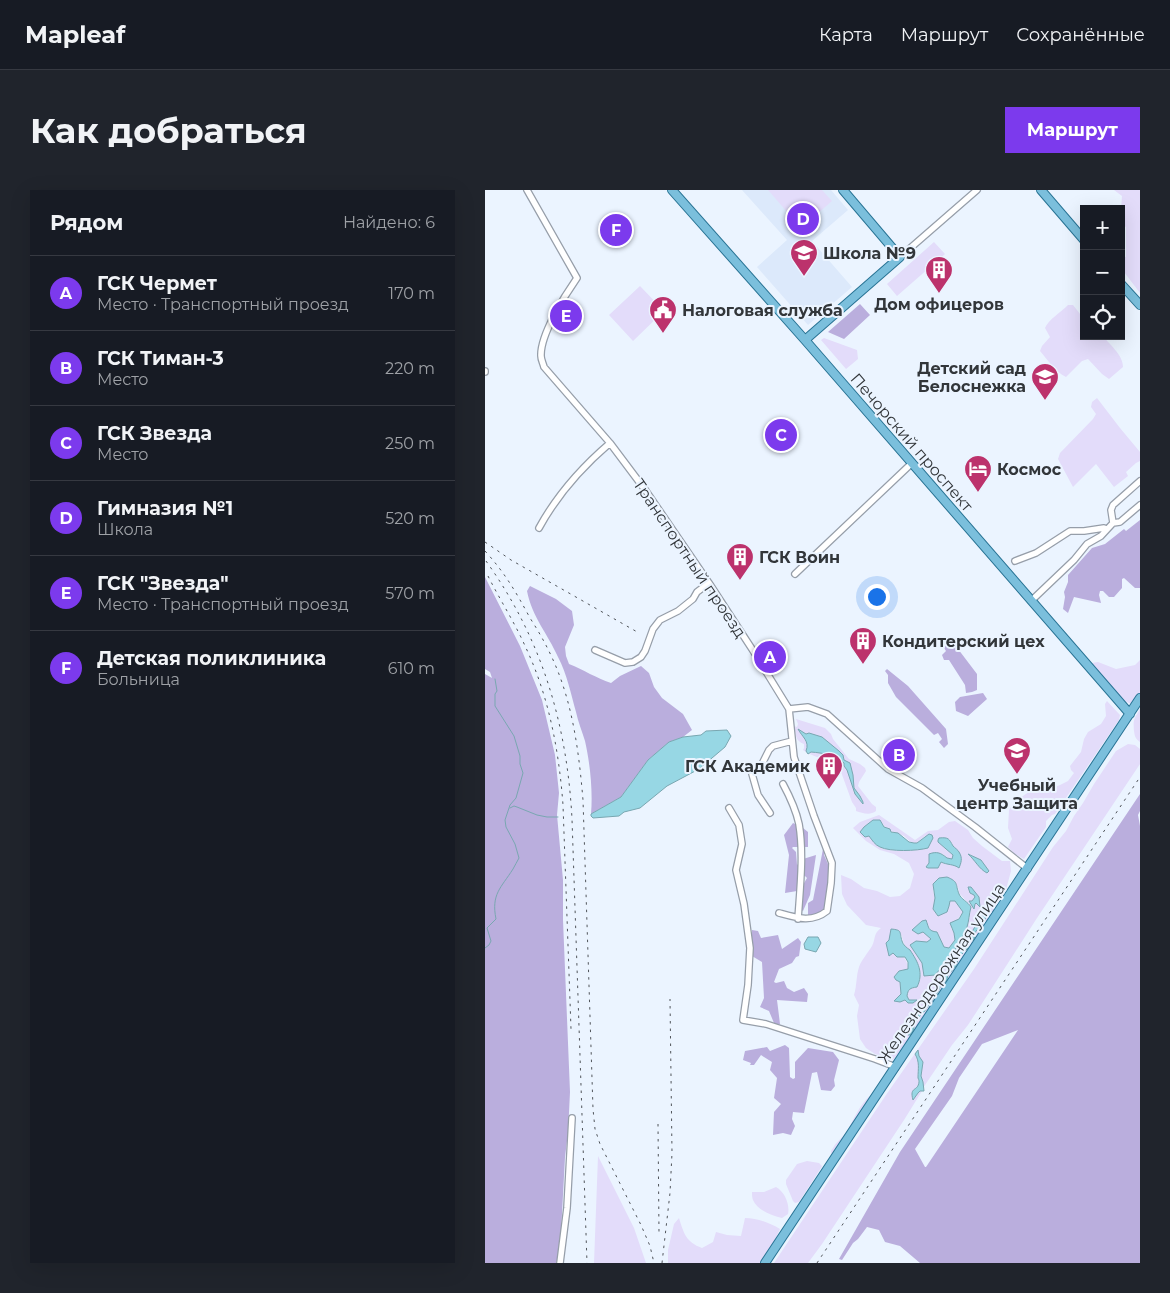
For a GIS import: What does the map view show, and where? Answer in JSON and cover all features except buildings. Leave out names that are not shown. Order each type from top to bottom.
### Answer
[{"type":"main road","name":"Печорский проспект","points":[[672,190],[1130,714]]},
{"type":"main road","points":[[805,340],[900,257],[843,190]]},
{"type":"main road","points":[[1041,190],[1080,235]]},
{"type":"main road","points":[[1125,288],[1140,305]]},
{"type":"main road","name":"Железнодорожная улица","points":[[765,1263],[1140,698]]},
{"type":"street","name":"Транспортный проезд","points":[[527,190],[577,278],[565,295],[544,338],[541,354],[547,371],[610,442],[646,491],[709,583],[789,708],[794,757],[832,863],[827,911],[821,916],[808,919],[798,919],[779,913]]},
{"type":"street","points":[[900,257],[977,190]]},
{"type":"street","points":[[539,528],[555,501],[591,458],[610,442]]},
{"type":"street","points":[[795,574],[912,463]]},
{"type":"street","points":[[1113,523],[1111,510],[1113,505],[1140,482]]},
{"type":"street","points":[[1031,601],[1075,560],[1087,544],[1101,536],[1113,523],[1120,522],[1140,506]]},
{"type":"street","points":[[1015,561],[1035,553],[1070,531],[1084,532],[1107,529]]},
{"type":"street","points":[[595,650],[625,663],[633,662],[645,650],[653,630],[660,620],[677,611],[693,599],[697,592],[709,583]]},
{"type":"street","points":[[789,708],[808,707],[827,714],[887,769],[922,788],[1028,869]]},
{"type":"street","points":[[770,813],[758,795],[752,774],[762,764],[773,746],[792,742]]},
{"type":"street","points":[[783,784],[796,815],[801,843],[798,919]]},
{"type":"street","points":[[729,808],[739,825],[742,844],[737,870],[750,948],[748,985],[743,1020],[766,1024],[896,1067]]},
{"type":"street","points":[[560,1263],[565,1225],[572,1118]]},
{"type":"shaded area","points":[[742,190],[831,190],[848,210],[812,241],[852,287],[808,325],[757,267],[787,240]]},
{"type":"shaded area","points":[[768,190],[822,190],[832,201],[801,228]]},
{"type":"shaded area","points":[[1114,190],[1140,190],[1140,293],[1125,273],[1126,227],[1125,205],[1121,205],[1122,196]]},
{"type":"shaded area","points":[[934,242],[945,254],[897,296],[887,284]]},
{"type":"shaded area","points":[[640,286],[664,311],[633,341],[609,315]]},
{"type":"shaded area","points":[[860,304],[870,315],[844,339],[828,332]]},
{"type":"shaded area","points":[[1068,305],[1073,305],[1080,314],[1080,340],[1107,340],[1121,358],[1123,367],[1109,379],[1088,359],[1082,361],[1066,377],[1062,375],[1040,351],[1050,337],[1045,328]]},
{"type":"shaded area","points":[[824,338],[857,350],[858,359],[846,369],[821,340]]},
{"type":"shaded area","points":[[1097,398],[1140,452],[1140,461],[1126,472],[1128,476],[1114,487],[1096,464],[1073,487],[1058,459],[1060,453],[1093,419],[1096,414],[1091,407],[1092,402]]},
{"type":"shaded area","points":[[1140,520],[1140,588],[1135,588],[1124,578],[1122,579],[1122,588],[1114,597],[1109,597],[1103,591],[1100,591],[1101,603],[1074,597],[1068,613],[1063,609],[1068,575],[1092,548],[1105,544],[1124,529],[1126,531]]},
{"type":"shaded area","points":[[485,577],[520,646],[542,700],[555,755],[559,793],[557,815],[563,880],[570,1092],[560,1251],[556,1263],[485,1263],[485,674],[492,678],[490,672],[485,669]]},
{"type":"shaded area","points":[[530,586],[556,599],[572,611],[574,625],[565,647],[569,664],[611,683],[620,676],[641,666],[649,673],[654,687],[662,698],[683,714],[692,730],[683,737],[669,742],[648,760],[621,797],[591,814],[591,777],[585,741],[564,670],[529,600],[527,591]]},
{"type":"shaded area","points":[[945,641],[947,644],[955,645],[977,674],[977,690],[966,693],[965,685],[949,660],[944,660],[942,655],[946,651],[941,643]]},
{"type":"shaded area","points":[[1140,660],[1140,695],[1132,704],[1117,694],[1094,668],[1092,663],[1098,662],[1116,669],[1135,665]]},
{"type":"shaded area","points":[[887,669],[908,686],[946,729],[948,744],[944,748],[939,742],[942,739],[938,733],[934,735],[896,697],[888,683],[888,675],[885,671]]},
{"type":"shaded area","points":[[983,693],[987,699],[968,716],[956,711],[955,702],[960,697]]},
{"type":"shaded area","points":[[1107,701],[1120,715],[1119,720],[1055,814],[1046,821],[1046,827],[1024,859],[1015,854],[1008,847],[1012,839],[1008,828],[1009,810],[1014,802],[1036,787],[1055,787],[1068,781],[1074,773],[1070,766],[1081,752],[1088,732],[1101,724],[1106,716],[1105,704]]},
{"type":"shaded area","points":[[1140,709],[1140,742],[1135,736],[1134,724],[1135,717]]},
{"type":"shaded area","points":[[796,719],[825,728],[849,759],[865,768],[866,771],[858,786],[876,807],[874,813],[869,814],[856,811],[837,761],[829,761],[803,750],[804,744],[797,739],[796,735],[794,726],[797,727],[798,724]]},
{"type":"shaded area","points":[[1128,744],[1135,745],[1140,749],[1140,764],[968,1025],[923,1088],[924,1091],[922,1091],[822,1244],[808,1263],[774,1263],[886,1095],[974,969],[1053,847],[1066,831],[1116,751]]},
{"type":"shaded area","points":[[1140,794],[1140,811],[1138,815],[1140,826],[1140,1263],[920,1263],[900,1246],[885,1242],[879,1230],[867,1227],[842,1260],[839,1259],[900,1152]],"holes":[[[1018,1030],[926,1167],[915,1149],[952,1096],[959,1078],[982,1044]]]},
{"type":"shaded area","points":[[879,815],[915,840],[928,831],[938,830],[949,822],[955,821],[968,830],[973,838],[1002,861],[1010,861],[1011,871],[1004,897],[963,960],[938,993],[912,1035],[893,1060],[875,1054],[866,1048],[860,1039],[857,1016],[859,1005],[854,995],[857,974],[860,964],[881,928],[866,925],[847,905],[842,894],[841,875],[864,888],[890,897],[900,896],[910,888],[914,874],[909,863],[894,854],[880,850],[866,841],[853,828],[860,822]],"holes":[[[877,820],[888,829],[914,843],[917,843],[925,836],[928,848],[902,851],[882,848],[874,842],[864,827]],[[939,838],[945,838],[952,843],[957,867],[941,862],[938,868],[928,868],[929,854],[943,854],[947,858],[952,859],[953,855],[938,840]],[[958,887],[959,893],[969,904],[970,915],[967,928],[960,941],[942,966],[924,976],[922,963],[910,945],[932,940],[923,932],[913,930],[922,921],[928,925],[931,931],[937,932],[944,947],[949,948],[955,940],[951,928],[963,912],[955,901],[950,901],[947,912],[937,915],[933,909],[935,898],[933,890]],[[988,907],[988,913],[982,925],[976,931],[974,939],[968,944],[968,948],[959,957],[956,966],[948,975],[947,980],[941,985],[924,1012],[916,1020],[915,1027],[910,1035],[908,1033],[919,1014],[928,1005],[935,990],[952,967],[968,936]],[[902,935],[906,947],[920,970],[917,987],[910,989],[907,994],[909,1000],[913,1001],[906,1000],[900,982],[894,977],[900,971],[908,969],[906,961],[902,956],[888,951]]]},
{"type":"shaded area","points":[[793,823],[808,832],[808,847],[792,848],[796,852],[797,865],[803,859],[816,855],[810,895],[803,911],[800,909],[800,890],[807,878],[805,876],[802,876],[797,891],[785,893],[789,855],[784,835]]},
{"type":"shaded area","points":[[823,849],[828,864],[829,880],[824,912],[816,916],[808,916],[808,903],[813,900]]},
{"type":"shaded area","points":[[752,930],[758,931],[761,938],[778,935],[782,949],[798,938],[801,942],[799,956],[792,963],[779,969],[774,982],[784,981],[787,988],[794,992],[804,988],[808,994],[807,1002],[777,1000],[780,1024],[777,1025],[774,1023],[769,1011],[760,1007],[764,998],[762,962],[752,956]]},
{"type":"shaded area","points":[[785,1045],[789,1048],[790,1077],[793,1079],[795,1078],[795,1062],[808,1048],[833,1052],[839,1060],[834,1080],[835,1086],[831,1091],[821,1090],[817,1072],[812,1073],[804,1113],[793,1112],[792,1119],[795,1126],[791,1135],[783,1133],[773,1135],[774,1112],[781,1104],[774,1098],[777,1078],[770,1070],[772,1062],[761,1055],[754,1065],[750,1065],[751,1063],[743,1060],[745,1051],[767,1047],[770,1051]]},
{"type":"shaded area","points":[[873,1093],[875,1094],[832,1156],[831,1151],[834,1146],[846,1133],[861,1106]]},
{"type":"shaded area","points":[[598,1156],[634,1228],[646,1263],[594,1263]]},
{"type":"shaded area","points":[[807,1161],[819,1163],[822,1166],[799,1202],[795,1203],[786,1180],[797,1164]]},
{"type":"shaded area","points":[[776,1187],[784,1195],[788,1207],[788,1214],[782,1218],[761,1210],[752,1198],[752,1192],[764,1192]]},
{"type":"shaded area","points":[[679,1218],[686,1237],[692,1243],[702,1248],[713,1242],[716,1232],[741,1236],[745,1218],[763,1221],[780,1229],[760,1263],[668,1263],[668,1250],[674,1224]]},
{"type":"water","points":[[798,729],[806,734],[809,733],[822,737],[843,755],[844,760],[850,763],[854,788],[863,804],[855,794],[844,763],[829,755],[811,752],[808,754],[806,751],[807,744]]},
{"type":"water","points":[[727,730],[731,736],[725,747],[699,769],[667,786],[640,808],[624,812],[619,816],[593,818],[591,816],[591,814],[621,797],[648,760],[669,742],[683,737],[701,735],[706,731]]},
{"type":"water","points":[[873,820],[880,820],[884,827],[890,829],[891,832],[898,833],[909,842],[917,843],[929,834],[933,838],[928,848],[917,850],[884,849],[877,845],[869,836],[865,837],[860,832]]},
{"type":"water","points":[[939,838],[948,839],[959,851],[961,862],[959,868],[941,862],[938,868],[926,867],[929,863],[929,854],[932,853],[939,853],[952,859],[953,855],[938,842]]},
{"type":"water","points":[[968,854],[981,860],[989,871],[987,873],[979,867]]},
{"type":"water","points":[[947,877],[955,882],[960,896],[971,907],[968,925],[957,946],[935,975],[924,976],[922,963],[910,945],[916,941],[927,942],[931,939],[923,932],[918,934],[912,930],[922,921],[926,920],[930,930],[937,932],[944,947],[949,948],[955,940],[950,923],[959,919],[963,912],[955,901],[950,901],[947,912],[938,916],[933,909],[935,898],[933,884],[939,878]]},
{"type":"water","points":[[968,887],[971,887],[979,897],[980,907],[976,903],[974,909],[969,901],[972,901],[975,897],[970,893]]},
{"type":"water","points":[[988,906],[988,913],[982,925],[976,931],[974,939],[959,957],[956,966],[948,975],[947,980],[941,985],[924,1012],[916,1020],[913,1031],[908,1035],[919,1014],[928,1005],[935,990],[952,967],[958,954],[955,952],[956,949],[960,950],[963,946]]},
{"type":"water","points":[[891,929],[900,932],[905,946],[910,950],[919,968],[920,977],[917,987],[910,989],[907,996],[909,1000],[917,1000],[913,1003],[908,1003],[905,1000],[900,1002],[894,1001],[901,994],[900,982],[894,977],[899,971],[908,969],[908,962],[905,957],[897,957],[893,953],[889,956],[886,943],[889,940]]},
{"type":"water","points":[[808,937],[818,937],[821,943],[816,952],[805,949],[804,944]]},
{"type":"water","points":[[918,1050],[923,1062],[921,1076],[924,1091],[920,1091],[913,1100],[912,1093],[919,1082],[918,1063],[915,1054]]},
{"type":"waterway","points":[[485,948],[491,941],[487,928],[496,919],[496,897],[519,858],[505,820],[510,805],[516,798],[523,773],[514,736],[495,706],[495,694],[497,691],[495,679]]},
{"type":"waterway","points":[[510,808],[514,806],[537,815],[558,817]]},
{"type":"railway","points":[[485,542],[511,560],[639,633]]},
{"type":"railway","points":[[485,551],[510,583],[546,645],[561,678],[566,695],[577,747],[583,800],[595,1129],[600,1144],[641,1225],[650,1246],[654,1263]]},
{"type":"railway","points":[[486,561],[506,591],[537,652],[557,716],[569,784],[572,819],[587,1263]]},
{"type":"railway","points":[[488,576],[517,630],[534,667],[547,705],[556,745],[563,805],[571,1029]]},
{"type":"railway","points":[[817,1263],[1140,777]]},
{"type":"railway","points":[[662,1263],[670,1193],[672,1153],[670,999]]},
{"type":"railway","points":[[658,1124],[659,1233]]},
{"type":"place","name":"Гимназия №1","points":[[803,219]]},
{"type":"place","name":"Детская поликлиника","points":[[616,230]]},
{"type":"place","name":"Школа №9","points":[[804,277]]},
{"type":"place","name":"Дом офицеров","points":[[939,294]]},
{"type":"place","name":"ГСК \"Звезда\"","points":[[566,316]]},
{"type":"place","name":"Налоговая служба","points":[[663,334]]},
{"type":"place","name":"Детский сад Белоснежка","points":[[1045,401]]},
{"type":"place","name":"ГСК Звезда","points":[[781,435]]},
{"type":"place","name":"Космос","points":[[978,493]]},
{"type":"place","name":"ГСК Воин","points":[[740,581]]},
{"type":"place","name":"ГСК Чермет","points":[[770,657]]},
{"type":"place","name":"Кондитерский цех","points":[[863,665]]},
{"type":"place","name":"ГСК Тиман-3","points":[[899,755]]},
{"type":"place","name":"Учебный центр Защита","points":[[1017,775]]},
{"type":"place","name":"ГСК Академик","points":[[829,790]]}]
